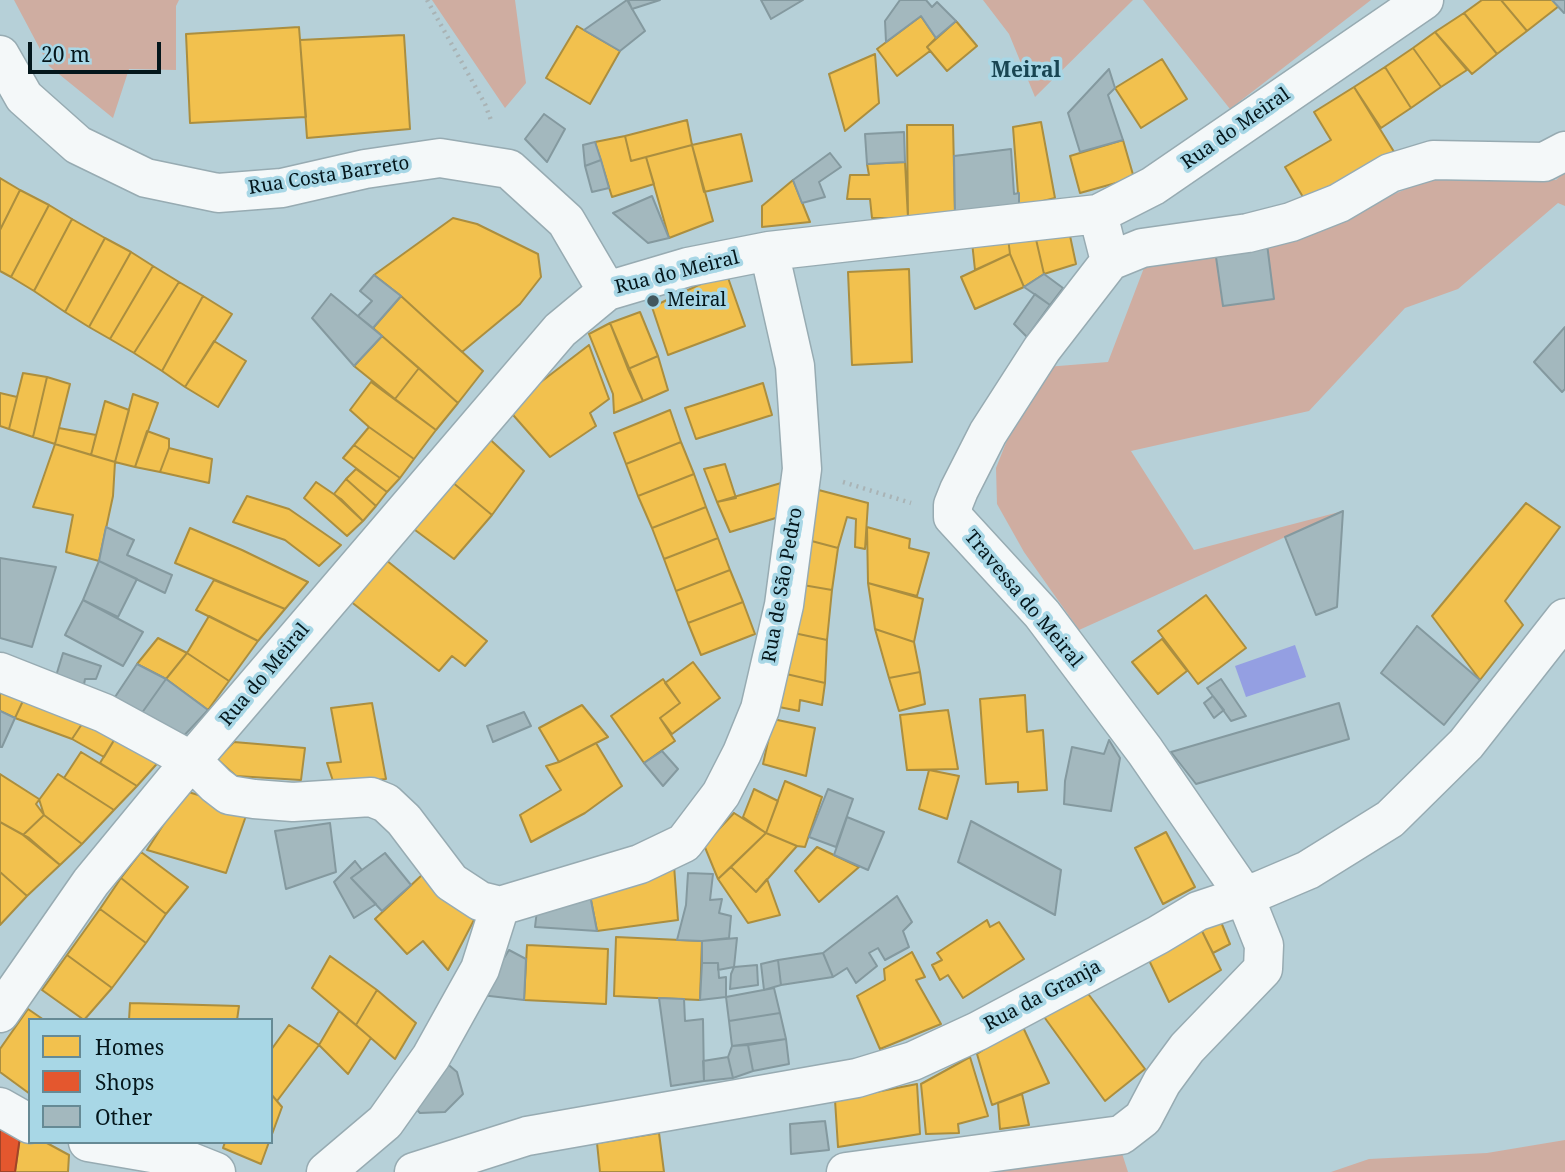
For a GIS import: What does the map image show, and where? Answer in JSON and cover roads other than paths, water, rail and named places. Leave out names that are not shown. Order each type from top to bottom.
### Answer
[{"type":"street","name":"Rua do Meiral","points":[[0,1013],[91,882],[191,761],[560,330],[607,291],[688,267],[769,251],[1098,214],[1153,186],[1424,0]]},
{"type":"street","name":"Rua Costa Barreto","points":[[0,55],[24,97],[78,145],[146,178],[218,193],[282,188],[365,169],[440,158],[509,169],[566,221],[607,291]]},
{"type":"street","name":"Travessa do Meiral","points":[[1244,895],[1145,751],[1042,614],[953,517],[953,505],[959,490],[988,433],[1042,349],[1110,261],[1142,247],[1248,233],[1291,222],[1339,203],[1390,173],[1433,160],[1544,162],[1565,151]]},
{"type":"street","points":[[1098,214],[1110,261]]},
{"type":"street","name":"Rua de São Pedro","points":[[500,906],[640,864],[684,843],[721,794],[760,709],[784,605],[802,469],[795,366],[769,251]]},
{"type":"street","name":"Rua da Granja","points":[[414,1172],[527,1136],[857,1078],[913,1061],[990,1024],[1198,911],[1308,870],[1390,818],[1466,744],[1565,618]]},
{"type":"street","points":[[0,672],[104,713],[191,761],[229,795],[254,800],[293,802],[371,797],[386,803],[404,820],[451,882],[480,901],[500,906],[480,969],[431,1057],[385,1122],[326,1172]]},
{"type":"street","name":"Rua do Meiral","points":[[0,964],[91,882]]},
{"type":"street","points":[[846,1172],[1121,1135],[1143,1118],[1161,1082],[1187,1048],[1263,970],[1264,945],[1244,895]]},
{"type":"street","points":[[0,1107],[28,1124]]},
{"type":"street","points":[[100,1144],[181,1158],[216,1172]]},
{"type":"water","points":[[1295,645],[1306,677],[1246,697],[1235,666]]},
{"type":"place","name":"Meiral","points":[[653,301]]},
{"type":"district","name":"Meiral","points":[[1026,71]]}]
